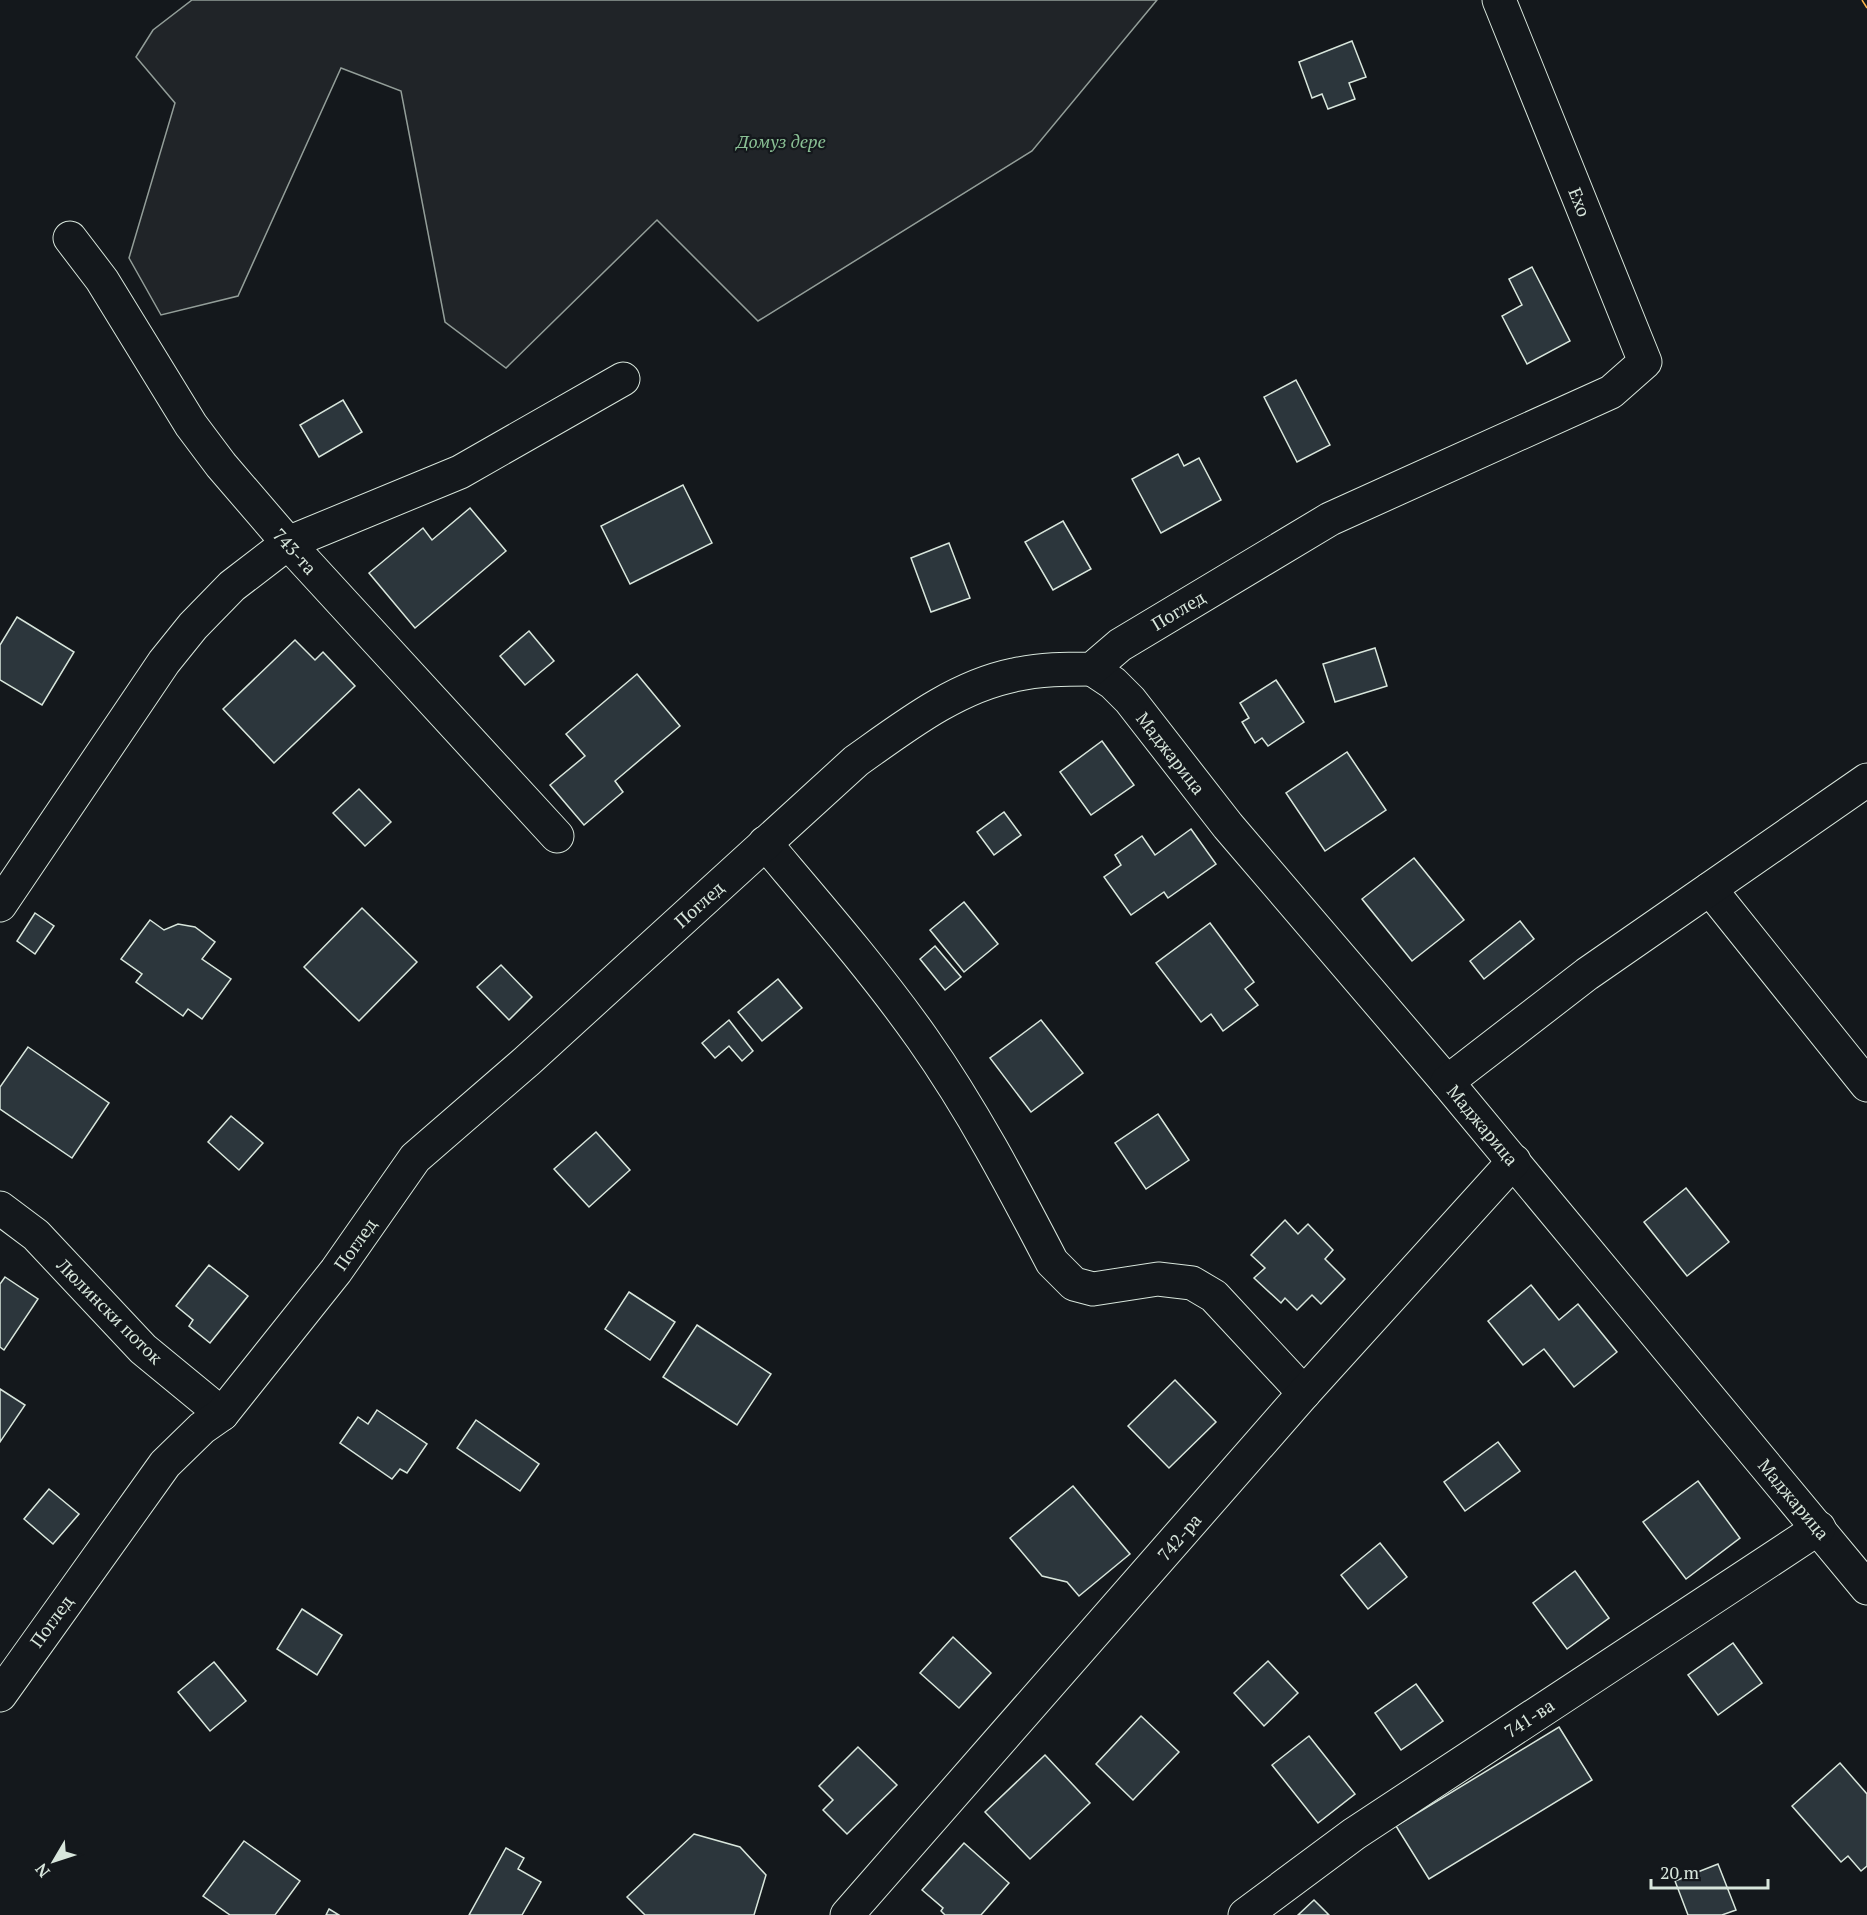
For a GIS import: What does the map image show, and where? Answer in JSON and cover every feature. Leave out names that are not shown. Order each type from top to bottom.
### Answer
[{"type":"street","name":"Ехо","points":[[1499,0],[1645,362],[1611,392]]},
{"type":"street","name":"743-та","points":[[70,238],[102,280],[191,425],[221,465],[288,543],[556,836]]},
{"type":"street","points":[[0,904],[158,672],[193,626],[232,586],[288,543],[460,472],[624,380]]},
{"type":"street","name":"Поглед","points":[[0,1695],[165,1464],[202,1428],[222,1414],[336,1271],[415,1158],[527,1061],[856,761],[916,719],[970,689],[1012,675],[1049,669],[1092,669],[1120,645],[1330,519],[1611,392]]},
{"type":"street","name":"Маджарица","points":[[1092,669],[1113,683],[1130,700],[1227,826],[1514,1161],[1867,1588]]},
{"type":"street","points":[[1447,1082],[1587,974],[1867,780]]},
{"type":"street","points":[[765,843],[831,922],[922,1038],[997,1156],[1052,1262],[1074,1284],[1094,1289],[1158,1279],[1192,1282],[1214,1296],[1304,1393]]},
{"type":"street","points":[[1710,889],[1867,1084]]},
{"type":"street","name":"742-ра","points":[[857,1912],[1304,1393],[1514,1161]]},
{"type":"street","name":"Люлински поток","points":[[0,1208],[36,1235],[143,1349],[222,1414]]},
{"type":"street","name":"741-ва","points":[[1245,1915],[1354,1834],[1819,1528]]},
{"type":"green space","name":"Домуз дере","points":[[192,0],[1157,0],[1032,151],[758,321],[657,220],[506,368],[445,322],[401,91],[341,68],[238,296],[161,315],[129,258],[175,103],[136,57],[153,30]]},
{"type":"building","points":[[1352,41],[1366,77],[1349,83],[1355,99],[1328,109],[1322,94],[1312,98],[1299,62]]},
{"type":"building","points":[[1532,267],[1570,341],[1527,364],[1502,316],[1522,305],[1509,279]]},
{"type":"building","points":[[1296,380],[1330,445],[1297,462],[1264,397]]},
{"type":"building","points":[[343,400],[362,432],[319,457],[300,425]]},
{"type":"building","points":[[1178,454],[1184,466],[1199,458],[1221,500],[1161,533],[1132,479]]},
{"type":"building","points":[[683,485],[712,543],[630,584],[601,526]]},
{"type":"building","points":[[470,508],[506,551],[415,628],[369,573],[423,528],[432,540]]},
{"type":"building","points":[[1063,521],[1091,569],[1053,590],[1025,542]]},
{"type":"building","points":[[949,543],[970,598],[931,612],[911,558]]},
{"type":"building","points":[[17,617],[74,652],[42,705],[0,680],[0,645]]},
{"type":"building","points":[[529,631],[554,661],[525,685],[500,656]]},
{"type":"building","points":[[295,640],[315,660],[323,652],[355,686],[274,763],[223,709]]},
{"type":"building","points":[[1375,648],[1387,686],[1335,702],[1323,664]]},
{"type":"building","points":[[637,674],[680,726],[615,781],[623,792],[584,825],[550,785],[585,756],[566,734]]},
{"type":"building","points":[[1276,680],[1304,722],[1268,746],[1262,738],[1255,743],[1242,722],[1249,718],[1240,703]]},
{"type":"building","points":[[1102,741],[1134,785],[1091,815],[1060,772]]},
{"type":"building","points":[[1347,752],[1386,810],[1325,851],[1286,793]]},
{"type":"building","points":[[359,789],[391,822],[365,846],[333,813]]},
{"type":"building","points":[[1004,812],[1021,835],[994,855],[977,832]]},
{"type":"building","points":[[1191,829],[1216,864],[1168,898],[1164,892],[1131,915],[1104,877],[1121,865],[1115,855],[1142,836],[1155,855]]},
{"type":"building","points":[[1414,858],[1464,920],[1412,961],[1362,899]]},
{"type":"building","points":[[964,902],[998,944],[964,972],[930,930]]},
{"type":"building","points":[[362,908],[417,962],[359,1021],[304,967]]},
{"type":"building","points":[[35,913],[54,926],[35,954],[17,941]]},
{"type":"building","points":[[150,920],[164,930],[178,924],[195,927],[215,942],[202,959],[231,979],[202,1019],[188,1009],[183,1016],[136,982],[142,974],[121,959]]},
{"type":"building","points":[[1520,921],[1534,939],[1484,979],[1470,961]]},
{"type":"building","points":[[1210,923],[1254,982],[1245,989],[1258,1005],[1223,1031],[1211,1014],[1201,1022],[1156,963]]},
{"type":"building","points":[[935,946],[961,977],[945,990],[920,959]]},
{"type":"building","points":[[501,965],[532,997],[509,1020],[477,987]]},
{"type":"building","points":[[778,979],[802,1008],[762,1041],[738,1012]]},
{"type":"building","points":[[729,1020],[753,1051],[742,1061],[729,1046],[715,1058],[702,1043]]},
{"type":"building","points":[[1041,1020],[1083,1073],[1031,1112],[990,1058]]},
{"type":"building","points":[[28,1047],[109,1103],[72,1158],[0,1109],[0,1087]]},
{"type":"building","points":[[1158,1114],[1189,1160],[1146,1189],[1115,1143]]},
{"type":"building","points":[[231,1116],[263,1143],[239,1170],[208,1142]]},
{"type":"building","points":[[596,1132],[630,1170],[589,1207],[554,1169]]},
{"type":"building","points":[[1686,1188],[1729,1242],[1687,1276],[1644,1222]]},
{"type":"building","points":[[1285,1220],[1298,1234],[1308,1224],[1333,1250],[1325,1259],[1345,1279],[1321,1304],[1312,1295],[1297,1310],[1285,1298],[1281,1303],[1254,1278],[1265,1268],[1251,1255]]},
{"type":"building","points":[[209,1265],[248,1296],[210,1343],[189,1326],[193,1320],[176,1306]]},
{"type":"building","points":[[5,1277],[38,1299],[4,1350],[0,1347],[0,1284]]},
{"type":"building","points":[[1531,1285],[1559,1320],[1578,1304],[1617,1352],[1574,1387],[1544,1349],[1523,1365],[1488,1321]]},
{"type":"building","points":[[629,1292],[675,1322],[650,1360],[605,1329]]},
{"type":"building","points":[[697,1325],[771,1374],[737,1425],[663,1377]]},
{"type":"building","points":[[1175,1380],[1216,1422],[1169,1468],[1128,1426]]},
{"type":"building","points":[[0,1389],[25,1405],[0,1442]]},
{"type":"building","points":[[377,1410],[427,1444],[407,1473],[400,1469],[392,1479],[340,1443],[358,1417],[368,1424]]},
{"type":"building","points":[[476,1420],[539,1464],[520,1491],[457,1448]]},
{"type":"building","points":[[1498,1442],[1520,1471],[1465,1511],[1444,1482]]},
{"type":"building","points":[[1698,1481],[1740,1538],[1686,1579],[1643,1522]]},
{"type":"building","points":[[1073,1486],[1130,1554],[1079,1596],[1067,1582],[1042,1576],[1010,1538]]},
{"type":"building","points":[[49,1489],[79,1514],[53,1544],[24,1519]]},
{"type":"building","points":[[1380,1543],[1407,1577],[1368,1609],[1341,1575]]},
{"type":"building","points":[[1575,1571],[1609,1618],[1567,1649],[1533,1603]]},
{"type":"building","points":[[302,1609],[342,1635],[317,1675],[277,1649]]},
{"type":"building","points":[[953,1637],[991,1673],[959,1708],[920,1673]]},
{"type":"building","points":[[1733,1643],[1762,1683],[1718,1715],[1688,1675]]},
{"type":"building","points":[[1268,1661],[1298,1693],[1264,1726],[1234,1693]]},
{"type":"building","points":[[214,1662],[246,1701],[210,1731],[178,1692]]},
{"type":"building","points":[[1416,1684],[1443,1721],[1401,1750],[1375,1713]]},
{"type":"building","points":[[1141,1716],[1179,1752],[1133,1800],[1096,1764]]},
{"type":"building","points":[[1559,1727],[1592,1780],[1429,1879],[1396,1826]]},
{"type":"building","points":[[1309,1736],[1355,1794],[1318,1823],[1272,1765]]},
{"type":"building","points":[[858,1747],[897,1785],[847,1834],[823,1810],[833,1800],[819,1786]]},
{"type":"building","points":[[1045,1755],[1090,1803],[1030,1859],[985,1812]]},
{"type":"building","points":[[1840,1763],[1867,1794],[1867,1866],[1861,1871],[1848,1856],[1841,1862],[1792,1806]]},
{"type":"building","points":[[694,1834],[740,1847],[766,1875],[754,1915],[645,1915],[627,1897]]},
{"type":"building","points":[[244,1841],[300,1881],[275,1915],[230,1915],[203,1896]]},
{"type":"building","points":[[964,1843],[1009,1883],[981,1915],[945,1915],[941,1911],[943,1908],[922,1890]]},
{"type":"building","points":[[506,1848],[524,1858],[518,1869],[541,1882],[522,1915],[469,1915]]},
{"type":"building","points":[[1718,1864],[1736,1910],[1722,1915],[1688,1915],[1675,1881]]},
{"type":"building","points":[[1314,1900],[1329,1915],[1298,1915]]},
{"type":"building","points":[[329,1909],[339,1915],[326,1915]]},
{"type":"power","points":[[1862,0],[1867,8]]}]
